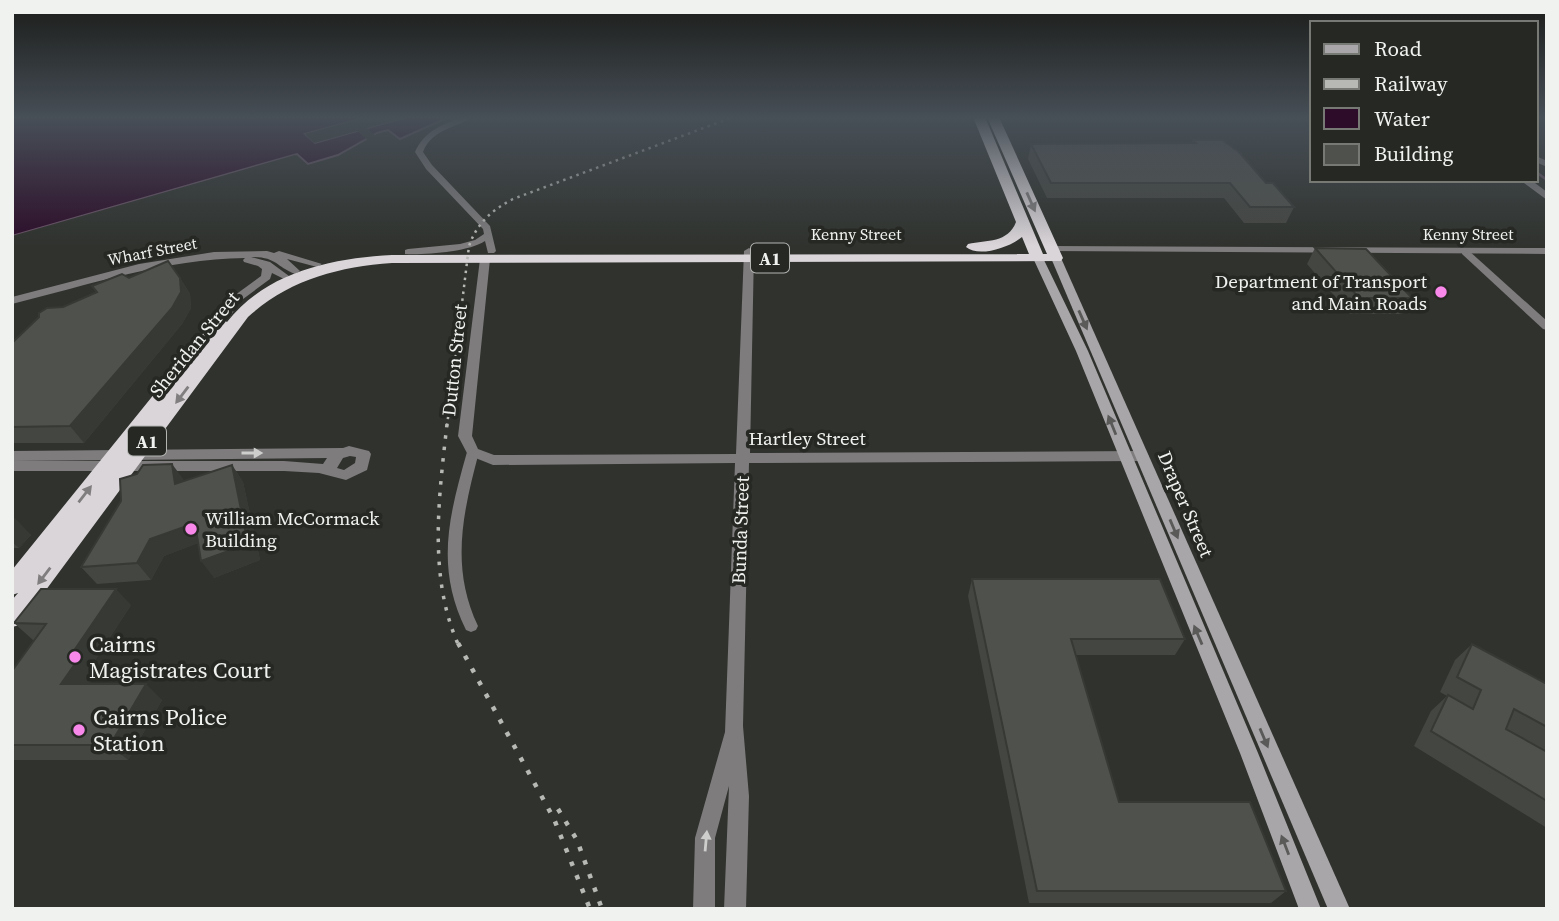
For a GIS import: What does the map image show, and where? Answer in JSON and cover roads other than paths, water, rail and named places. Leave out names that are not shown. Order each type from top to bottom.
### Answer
[{"type":"highway","name":"Draper Street","points":[[997,160],[1023,222],[1045,254]]},
{"type":"highway","name":"Draper Street","points":[[1009,160],[1045,254]]},
{"type":"highway","points":[[899,251],[1000,244],[1014,237],[1023,222]]},
{"type":"highway","name":"Kenny Street","points":[[282,271],[368,253],[486,250],[749,254],[1045,254]]},
{"type":"highway","name":"Kenny Street","points":[[282,271],[360,260],[486,250]]},
{"type":"highway","name":"Kenny Street","points":[[749,254],[899,251],[1045,254]]},
{"type":"highway","name":"Sheridan Street","points":[[12,618],[226,315],[282,271]]},
{"type":"highway","name":"Sheridan Street","points":[[12,586],[242,314],[264,296],[282,271]]},
{"type":"main road","name":"Draper Street","points":[[1045,254],[1142,456],[1339,909]]},
{"type":"main road","name":"Draper Street","points":[[1045,254],[1124,456],[1236,721],[1310,909]]},
{"type":"street","name":"Dutton Street","points":[[424,160],[490,231],[466,436],[473,452],[464,484],[455,567],[457,594],[462,612],[471,626]]},
{"type":"street","points":[[1528,182],[1547,197]]},
{"type":"street","name":"Dutton Street","points":[[483,223],[486,250]]},
{"type":"street","name":"Kenny Street","points":[[1045,254],[1345,256],[1390,252],[1547,251]]},
{"type":"street","points":[[235,253],[273,252],[317,264]]},
{"type":"street","points":[[1465,252],[1547,327]]},
{"type":"street","points":[[235,253],[238,256],[260,259],[282,271]]},
{"type":"street","name":"Wharf Street","points":[[12,304],[152,264],[235,253],[274,256],[282,271]]},
{"type":"street","name":"Bunda Street","points":[[735,909],[739,786],[734,726],[749,254]]},
{"type":"street","points":[[152,264],[210,258],[219,260]]},
{"type":"street","name":"Wharf Street","points":[[12,304],[127,275],[219,260],[282,271]]},
{"type":"street","points":[[12,456],[122,459],[321,468],[346,475],[358,470],[365,462],[360,452],[122,459],[12,466]]},
{"type":"street","name":"Hartley Street","points":[[473,452],[493,460],[1142,456]]},
{"type":"street","points":[[288,453],[298,460],[299,467]]},
{"type":"street","points":[[331,472],[331,462],[343,453]]},
{"type":"street","name":"Bunda Street","points":[[704,909],[705,838],[734,726]]},
{"type":"water","points":[[12,160],[276,160],[12,236]]},
{"type":"water","points":[[304,160],[321,160],[308,164]]},
{"type":"waterway","points":[[1538,173],[1547,180]]},
{"type":"railway","points":[[447,426],[469,246],[476,230],[486,218],[513,199],[618,160]]},
{"type":"railway","points":[[447,424],[439,507],[439,563],[449,618],[458,644]]},
{"type":"railway","points":[[458,643],[554,819],[590,909]]},
{"type":"railway","points":[[558,809],[577,840],[602,909]]},
{"type":"place","name":"Department of Transport and Main Roads","points":[[1441,292]]},
{"type":"place","name":"William McCormack Building","points":[[191,529]]},
{"type":"place","name":"Cairns Magistrates Court","points":[[75,657]]},
{"type":"place","name":"Cairns Police Station","points":[[79,730]]}]
